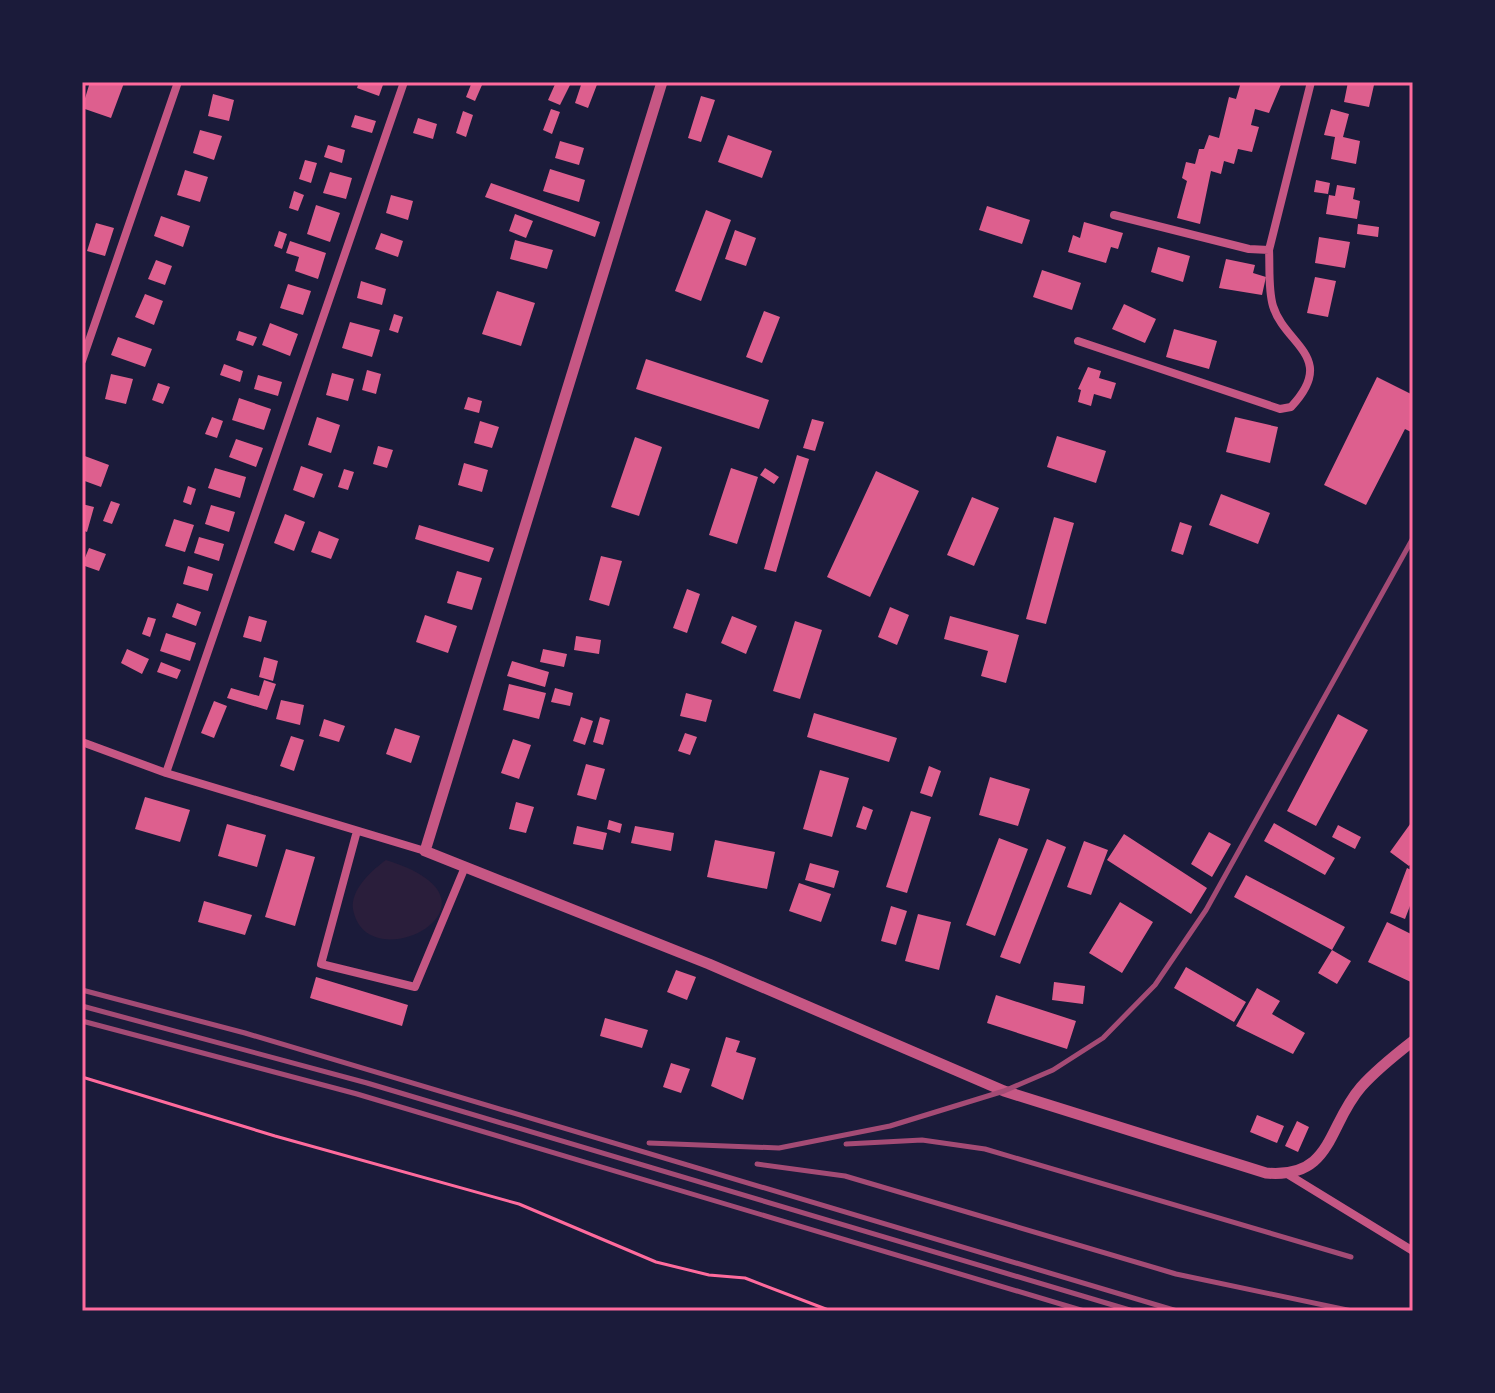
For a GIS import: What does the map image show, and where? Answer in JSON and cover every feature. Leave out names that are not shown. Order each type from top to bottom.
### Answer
[{"type":"street","points":[[82,361],[178,82]]},
{"type":"street","points":[[166,773],[404,82]]},
{"type":"street","points":[[425,851],[662,82]]},
{"type":"street","points":[[1078,341],[1280,409],[1291,407],[1304,389],[1309,364],[1306,351],[1280,322],[1272,303],[1269,250],[1311,82]]},
{"type":"street","points":[[1114,215],[1249,249],[1269,250]]},
{"type":"street","points":[[82,742],[166,773],[425,851],[709,964],[1004,1091],[1266,1173],[1289,1175],[1413,1251]]},
{"type":"street","points":[[357,831],[321,964],[415,987],[465,867]]},
{"type":"street","points":[[1289,1175],[1308,1167],[1325,1150],[1359,1090],[1413,1041]]},
{"type":"path","points":[[82,1077],[275,1136],[519,1204],[656,1262],[709,1275],[745,1278],[831,1311]]},
{"type":"shaded area","points":[[386,860],[424,877],[440,896],[439,914],[426,928],[405,938],[383,939],[364,930],[353,909],[358,888]]},
{"type":"building","points":[[90,82],[124,83],[111,118],[82,108]]},
{"type":"building","points":[[359,82],[384,82],[379,96],[357,88]]},
{"type":"building","points":[[472,82],[482,85],[475,101],[466,97]]},
{"type":"building","points":[[556,82],[570,85],[560,105],[548,100]]},
{"type":"building","points":[[582,82],[598,82],[588,108],[575,103]]},
{"type":"building","points":[[1241,82],[1282,82],[1269,113],[1255,109],[1251,125],[1259,127],[1252,152],[1238,149],[1234,164],[1224,161],[1221,174],[1211,171],[1200,224],[1177,218],[1187,181],[1182,178],[1186,162],[1195,164],[1199,149],[1204,149],[1209,135],[1219,138],[1229,97],[1236,99]]},
{"type":"building","points":[[1348,82],[1374,85],[1369,107],[1344,102]]},
{"type":"building","points":[[213,94],[234,100],[229,121],[208,116]]},
{"type":"building","points":[[701,96],[715,100],[701,142],[688,138]]},
{"type":"building","points":[[551,109],[560,112],[552,134],[543,130]]},
{"type":"building","points":[[1331,109],[1349,114],[1343,137],[1360,141],[1356,164],[1331,159],[1335,137],[1324,135]]},
{"type":"building","points":[[463,111],[473,115],[466,137],[456,133]]},
{"type":"building","points":[[355,115],[376,121],[372,133],[351,127]]},
{"type":"building","points":[[418,118],[437,124],[433,139],[413,133]]},
{"type":"building","points":[[200,130],[222,136],[214,160],[193,153]]},
{"type":"building","points":[[728,135],[772,151],[762,178],[718,162]]},
{"type":"building","points":[[560,141],[584,148],[579,165],[555,158]]},
{"type":"building","points":[[328,145],[345,150],[342,163],[324,157]]},
{"type":"building","points":[[305,160],[317,163],[311,183],[299,179]]},
{"type":"building","points":[[550,169],[585,180],[579,202],[543,191]]},
{"type":"building","points":[[185,170],[208,177],[200,202],[177,195]]},
{"type":"building","points":[[330,172],[352,178],[346,199],[323,193]]},
{"type":"building","points":[[1316,180],[1330,183],[1328,194],[1314,192]]},
{"type":"building","points":[[491,183],[600,222],[595,237],[485,197]]},
{"type":"building","points":[[1337,185],[1355,188],[1353,199],[1360,201],[1357,219],[1326,214],[1329,195],[1335,196]]},
{"type":"building","points":[[294,191],[304,195],[298,211],[289,208]]},
{"type":"building","points":[[391,195],[413,201],[408,220],[386,213]]},
{"type":"building","points":[[316,205],[340,213],[330,242],[307,234]]},
{"type":"building","points":[[987,206],[1030,220],[1022,244],[979,230]]},
{"type":"building","points":[[706,210],[731,220],[701,301],[675,291]]},
{"type":"building","points":[[515,214],[533,221],[526,238],[509,231]]},
{"type":"building","points":[[161,216],[190,226],[183,247],[154,236]]},
{"type":"building","points":[[1084,222],[1123,233],[1118,249],[1111,247],[1106,263],[1068,252],[1073,235],[1080,238]]},
{"type":"building","points":[[96,223],[114,228],[105,256],[87,251]]},
{"type":"building","points":[[1358,224],[1379,227],[1378,237],[1357,234]]},
{"type":"building","points":[[735,230],[756,238],[746,266],[725,259]]},
{"type":"building","points":[[279,231],[287,234],[282,249],[274,246]]},
{"type":"building","points":[[381,233],[403,241],[398,257],[375,249]]},
{"type":"building","points":[[1319,237],[1350,242],[1345,268],[1315,263]]},
{"type":"building","points":[[515,240],[553,250],[547,269],[510,259]]},
{"type":"building","points":[[290,241],[326,253],[318,279],[295,271],[299,257],[286,253]]},
{"type":"building","points":[[1158,247],[1190,256],[1183,282],[1151,272]]},
{"type":"building","points":[[1226,259],[1255,265],[1253,273],[1266,277],[1262,295],[1219,288]]},
{"type":"building","points":[[156,260],[172,266],[165,285],[148,279]]},
{"type":"building","points":[[1042,270],[1081,283],[1072,310],[1033,297]]},
{"type":"building","points":[[1315,277],[1336,281],[1328,317],[1307,313]]},
{"type":"building","points":[[361,281],[386,289],[382,305],[357,298]]},
{"type":"building","points":[[288,284],[311,291],[303,315],[280,308]]},
{"type":"building","points":[[497,291],[535,303],[521,346],[482,334]]},
{"type":"building","points":[[145,294],[163,301],[154,325],[135,317]]},
{"type":"building","points":[[1124,304],[1156,319],[1145,343],[1112,329]]},
{"type":"building","points":[[764,311],[780,317],[762,363],[746,357]]},
{"type":"building","points":[[394,314],[403,317],[398,333],[389,330]]},
{"type":"building","points":[[350,322],[380,330],[372,357],[342,348]]},
{"type":"building","points":[[270,323],[298,334],[290,356],[262,345]]},
{"type":"building","points":[[1174,329],[1217,341],[1209,369],[1166,357]]},
{"type":"building","points":[[239,331],[257,337],[253,346],[236,340]]},
{"type":"building","points":[[118,337],[152,349],[145,367],[111,355]]},
{"type":"building","points":[[646,359],[769,400],[759,429],[636,389]]},
{"type":"building","points":[[224,364],[243,371],[240,382],[220,375]]},
{"type":"building","points":[[1088,367],[1101,371],[1099,378],[1116,383],[1111,399],[1094,394],[1091,406],[1078,402],[1081,390],[1078,389]]},
{"type":"building","points":[[367,370],[381,374],[376,394],[362,390]]},
{"type":"building","points":[[332,373],[354,379],[348,401],[326,395]]},
{"type":"building","points":[[111,374],[133,379],[126,404],[105,399]]},
{"type":"building","points":[[258,375],[282,382],[278,396],[254,389]]},
{"type":"building","points":[[1377,377],[1413,395],[1413,433],[1405,429],[1366,505],[1324,485]]},
{"type":"building","points":[[158,383],[170,387],[163,404],[152,400]]},
{"type":"building","points":[[468,397],[482,401],[479,413],[464,409]]},
{"type":"building","points":[[239,398],[271,409],[264,430],[232,420]]},
{"type":"building","points":[[212,417],[223,421],[217,438],[205,434]]},
{"type":"building","points":[[317,417],[340,425],[331,453],[308,445]]},
{"type":"building","points":[[1235,417],[1278,427],[1270,463],[1226,452]]},
{"type":"building","points":[[812,419],[824,422],[815,451],[803,448]]},
{"type":"building","points":[[480,421],[499,427],[492,448],[474,443]]},
{"type":"building","points":[[1057,436],[1106,451],[1096,483],[1047,467]]},
{"type":"building","points":[[635,437],[662,447],[639,516],[611,507]]},
{"type":"building","points":[[236,439],[263,448],[256,467],[229,457]]},
{"type":"building","points":[[378,446],[393,450],[387,468],[373,464]]},
{"type":"building","points":[[82,455],[109,465],[101,487],[82,480]]},
{"type":"building","points":[[797,455],[809,459],[776,572],[764,569]]},
{"type":"building","points":[[464,463],[488,470],[482,492],[458,485]]},
{"type":"building","points":[[301,466],[323,474],[314,498],[293,490]]},
{"type":"building","points":[[215,468],[246,477],[240,498],[208,488]]},
{"type":"building","points":[[731,468],[758,477],[737,544],[709,535]]},
{"type":"building","points":[[765,468],[779,477],[774,484],[760,475]]},
{"type":"building","points":[[344,469],[354,472],[348,490],[338,487]]},
{"type":"building","points":[[876,471],[919,491],[870,597],[827,577]]},
{"type":"building","points":[[188,486],[196,489],[191,505],[183,502]]},
{"type":"building","points":[[1221,494],[1270,513],[1258,544],[1209,525]]},
{"type":"building","points":[[972,497],[999,508],[974,566],[947,555]]},
{"type":"building","points":[[111,501],[120,504],[112,524],[103,521]]},
{"type":"building","points":[[82,504],[94,507],[87,532],[82,530]]},
{"type":"building","points":[[211,505],[235,512],[229,532],[205,524]]},
{"type":"building","points":[[285,514],[305,522],[294,551],[274,543]]},
{"type":"building","points":[[1054,517],[1074,523],[1046,624],[1026,619]]},
{"type":"building","points":[[174,519],[194,525],[185,552],[165,546]]},
{"type":"building","points":[[1180,522],[1192,526],[1183,555],[1171,551]]},
{"type":"building","points":[[419,525],[494,548],[489,562],[415,539]]},
{"type":"building","points":[[319,531],[339,539],[331,559],[311,552]]},
{"type":"building","points":[[199,537],[224,544],[219,561],[194,553]]},
{"type":"building","points":[[89,548],[106,554],[99,571],[82,565]]},
{"type":"building","points":[[601,556],[622,561],[609,606],[589,600]]},
{"type":"building","points":[[188,566],[213,574],[208,591],[183,584]]},
{"type":"building","points":[[457,571],[482,578],[472,610],[447,603]]},
{"type":"building","points":[[687,589],[700,594],[687,633],[673,628]]},
{"type":"building","points":[[177,603],[201,612],[196,626],[172,617]]},
{"type":"building","points":[[890,607],[909,615],[897,645],[878,637]]},
{"type":"building","points":[[425,615],[457,626],[448,653],[416,642]]},
{"type":"building","points":[[249,616],[267,621],[261,642],[243,637]]},
{"type":"building","points":[[732,616],[757,626],[746,654],[721,643]]},
{"type":"building","points":[[950,616],[1019,635],[1006,683],[981,676],[988,651],[944,639]]},
{"type":"building","points":[[148,617],[156,619],[150,637],[142,634]]},
{"type":"building","points":[[795,621],[822,630],[800,699],[773,691]]},
{"type":"building","points":[[166,633],[196,643],[190,661],[160,651]]},
{"type":"building","points":[[576,636],[601,640],[599,654],[574,650]]},
{"type":"building","points":[[127,649],[149,659],[142,674],[121,663]]},
{"type":"building","points":[[543,649],[567,654],[564,667],[540,662]]},
{"type":"building","points":[[264,657],[278,661],[273,681],[259,677]]},
{"type":"building","points":[[512,661],[549,672],[545,687],[507,676]]},
{"type":"building","points":[[161,662],[181,670],[177,679],[157,672]]},
{"type":"building","points":[[264,680],[276,684],[267,710],[227,698],[231,688],[259,696]]},
{"type":"building","points":[[509,684],[546,693],[539,719],[503,710]]},
{"type":"building","points":[[555,688],[573,693],[570,706],[551,702]]},
{"type":"building","points":[[686,693],[712,700],[706,722],[680,716]]},
{"type":"building","points":[[281,700],[304,705],[300,725],[276,719]]},
{"type":"building","points":[[214,701],[227,706],[214,738],[201,733]]},
{"type":"building","points":[[814,713],[897,738],[889,762],[807,737]]},
{"type":"building","points":[[1338,714],[1368,730],[1316,826],[1287,811]]},
{"type":"building","points":[[581,717],[593,721],[585,745],[573,741]]},
{"type":"building","points":[[600,717],[610,720],[603,745],[593,742]]},
{"type":"building","points":[[324,719],[345,726],[339,742],[319,736]]},
{"type":"building","points":[[395,728],[420,736],[411,763],[386,754]]},
{"type":"building","points":[[685,733],[697,737],[690,755],[678,751]]},
{"type":"building","points":[[291,736],[304,740],[294,771],[280,766]]},
{"type":"building","points":[[513,739],[531,745],[519,779],[501,773]]},
{"type":"building","points":[[586,764],[605,769],[596,800],[577,795]]},
{"type":"building","points":[[929,766],[941,771],[932,797],[920,793]]},
{"type":"building","points":[[820,770],[849,778],[832,837],[803,829]]},
{"type":"building","points":[[990,777],[1030,789],[1018,826],[979,815]]},
{"type":"building","points":[[145,797],[190,810],[180,842],[135,829]]},
{"type":"building","points":[[516,802],[534,807],[526,833],[509,829]]},
{"type":"building","points":[[863,806],[873,810],[866,830],[856,827]]},
{"type":"building","points":[[911,811],[931,817],[907,893],[886,887]]},
{"type":"building","points":[[609,820],[622,824],[620,833],[607,829]]},
{"type":"building","points":[[1413,820],[1413,861],[1409,866],[1390,852]]},
{"type":"building","points":[[1274,823],[1335,858],[1325,875],[1264,841]]},
{"type":"building","points":[[227,824],[266,835],[257,867],[218,856]]},
{"type":"building","points":[[1338,825],[1361,837],[1355,849],[1332,837]]},
{"type":"building","points":[[577,826],[607,833],[603,850],[573,844]]},
{"type":"building","points":[[635,826],[674,833],[671,851],[631,843]]},
{"type":"building","points":[[1209,832],[1231,844],[1212,877],[1191,864]]},
{"type":"building","points":[[1124,834],[1207,888],[1191,914],[1107,860]]},
{"type":"building","points":[[999,838],[1028,849],[995,936],[966,925]]},
{"type":"building","points":[[1047,839],[1066,847],[1020,964],[1000,957]]},
{"type":"building","points":[[715,840],[775,852],[767,889],[707,877]]},
{"type":"building","points":[[1084,841],[1108,850],[1091,895],[1067,887]]},
{"type":"building","points":[[286,849],[315,857],[295,926],[265,917]]},
{"type":"building","points":[[810,863],[839,871],[834,888],[805,880]]},
{"type":"building","points":[[1407,868],[1413,871],[1413,898],[1405,919],[1390,913]]},
{"type":"building","points":[[1246,875],[1345,927],[1332,950],[1234,897]]},
{"type":"building","points":[[799,883],[831,894],[821,922],[789,911]]},
{"type":"building","points":[[204,901],[252,915],[245,935],[198,922]]},
{"type":"building","points":[[1120,902],[1153,922],[1122,973],[1089,953]]},
{"type":"building","points":[[891,906],[907,911],[896,945],[881,941]]},
{"type":"building","points":[[918,914],[951,922],[939,970],[905,961]]},
{"type":"building","points":[[1387,922],[1413,935],[1413,983],[1368,962]]},
{"type":"building","points":[[1332,950],[1351,961],[1337,984],[1318,973]]},
{"type":"building","points":[[1186,967],[1246,1002],[1234,1022],[1174,988]]},
{"type":"building","points":[[676,970],[696,977],[687,1000],[667,992]]},
{"type":"building","points":[[316,977],[408,1005],[402,1026],[310,998]]},
{"type":"building","points":[[1054,982],[1085,986],[1083,1004],[1052,1000]]},
{"type":"building","points":[[1257,988],[1280,1001],[1272,1014],[1305,1033],[1293,1054],[1236,1026]]},
{"type":"building","points":[[996,995],[1076,1021],[1067,1049],[987,1023]]},
{"type":"building","points":[[605,1018],[648,1030],[642,1048],[600,1036]]},
{"type":"building","points":[[726,1037],[740,1041],[736,1052],[756,1058],[743,1100],[711,1086]]},
{"type":"building","points":[[671,1063],[690,1069],[681,1093],[663,1087]]},
{"type":"building","points":[[1257,1115],[1284,1126],[1277,1143],[1250,1132]]},
{"type":"building","points":[[1297,1121],[1309,1127],[1298,1152],[1285,1146]]},
{"type":"railway","points":[[649,1143],[779,1148],[890,1126],[1004,1091],[1053,1070],[1103,1038],[1155,985],[1206,910],[1413,538]]},
{"type":"railway","points":[[82,990],[245,1033],[1177,1311]]},
{"type":"railway","points":[[82,1006],[367,1083],[1133,1311]]},
{"type":"railway","points":[[82,1021],[357,1094],[1084,1311]]},
{"type":"railway","points":[[846,1144],[922,1140],[985,1149],[1351,1257]]},
{"type":"railway","points":[[757,1164],[845,1176],[1176,1274],[1352,1311]]}]
